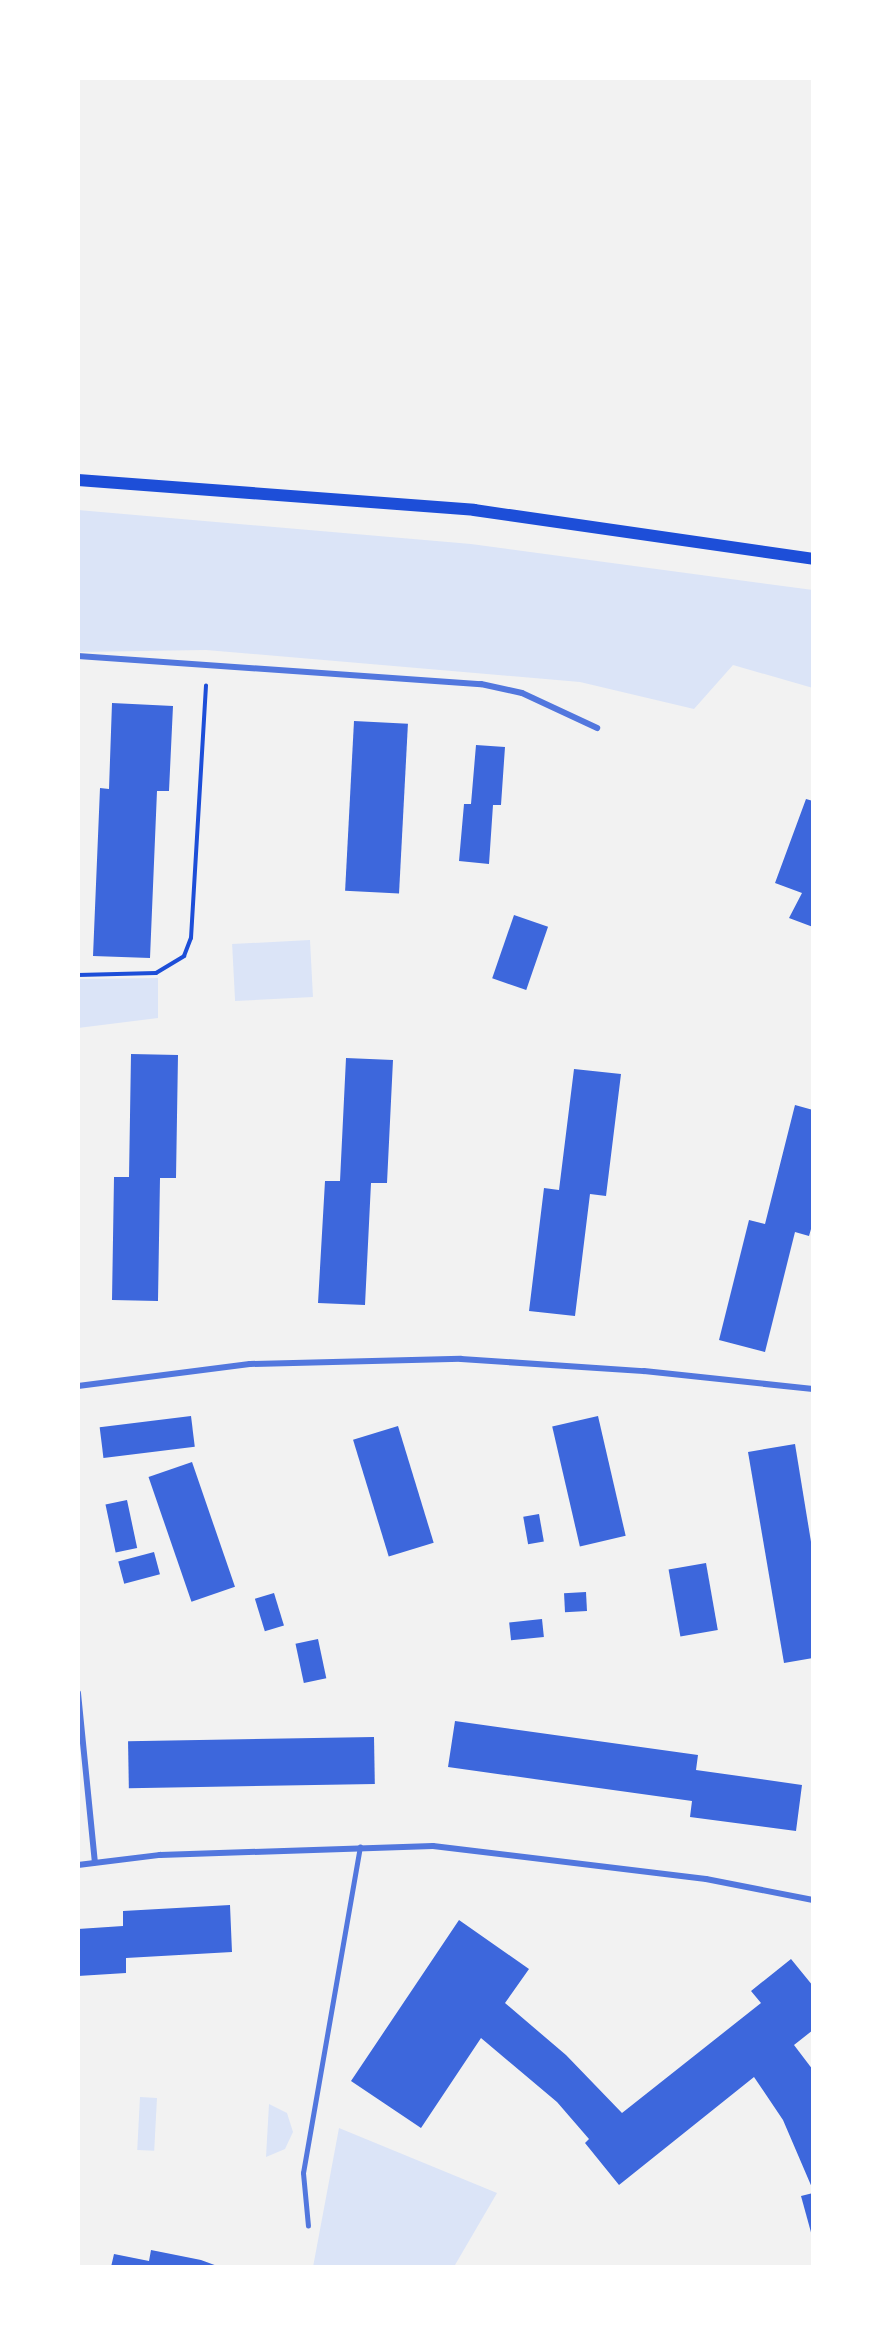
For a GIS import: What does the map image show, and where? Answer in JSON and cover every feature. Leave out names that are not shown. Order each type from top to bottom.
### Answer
[{"type":"main road","points":[[78,480],[474,510],[813,559]]},
{"type":"street","points":[[78,657],[481,684],[522,693],[597,728]]},
{"type":"street","points":[[78,1386],[250,1364],[461,1359],[644,1371],[813,1389]]},
{"type":"street","points":[[78,1693],[95,1862]]},
{"type":"street","points":[[78,1865],[95,1862],[360,1847],[433,1846],[706,1879],[813,1900]]},
{"type":"lane","points":[[308,2226],[303,2172],[360,1847]]},
{"type":"path","points":[[78,975],[156,973],[184,956],[191,938],[207,664]]},
{"type":"shaded area","points":[[78,510],[471,544],[813,590],[813,688],[733,665],[694,709],[580,682],[206,650],[78,652]]},
{"type":"shaded area","points":[[310,940],[313,997],[235,1001],[232,944]]},
{"type":"shaded area","points":[[158,978],[158,1018],[78,1028],[78,979]]},
{"type":"shaded area","points":[[140,2097],[157,2098],[154,2151],[137,2150]]},
{"type":"shaded area","points":[[269,2104],[287,2113],[293,2132],[285,2149],[266,2157]]},
{"type":"shaded area","points":[[339,2128],[497,2193],[455,2265],[458,2267],[313,2267]]},
{"type":"building","points":[[112,703],[173,706],[169,791],[157,791],[150,958],[93,956],[100,788],[109,789]]},
{"type":"building","points":[[354,721],[408,724],[399,894],[345,891]]},
{"type":"building","points":[[476,745],[505,747],[501,805],[493,805],[489,864],[459,861],[464,804],[471,804]]},
{"type":"building","points":[[806,799],[813,801],[813,927],[789,918],[802,893],[775,883]]},
{"type":"building","points":[[514,915],[548,927],[526,990],[492,978]]},
{"type":"building","points":[[131,1054],[178,1055],[176,1178],[160,1178],[158,1301],[112,1300],[114,1177],[129,1177]]},
{"type":"building","points":[[346,1058],[393,1060],[387,1183],[371,1183],[365,1305],[318,1303],[325,1181],[340,1181]]},
{"type":"building","points":[[574,1069],[621,1074],[606,1196],[590,1194],[575,1316],[529,1311],[544,1188],[559,1190]]},
{"type":"building","points":[[795,1105],[813,1110],[813,1222],[809,1236],[795,1232],[765,1352],[719,1340],[749,1220],[765,1224]]},
{"type":"building","points":[[191,1416],[195,1447],[103,1458],[100,1427]]},
{"type":"building","points":[[598,1416],[626,1536],[580,1546],[552,1427]]},
{"type":"building","points":[[398,1426],[434,1543],[389,1556],[353,1440]]},
{"type":"building","points":[[795,1444],[813,1554],[813,1658],[784,1663],[748,1452]]},
{"type":"building","points":[[192,1462],[235,1587],[191,1602],[149,1477]]},
{"type":"building","points":[[127,1500],[137,1548],[116,1553],[105,1505]]},
{"type":"building","points":[[539,1514],[544,1542],[528,1544],[523,1517]]},
{"type":"building","points":[[154,1552],[160,1574],[124,1584],[118,1562]]},
{"type":"building","points":[[706,1563],[718,1630],[680,1637],[669,1570]]},
{"type":"building","points":[[586,1592],[587,1611],[565,1612],[564,1593]]},
{"type":"building","points":[[274,1593],[284,1626],[265,1631],[255,1599]]},
{"type":"building","points":[[542,1619],[544,1637],[511,1640],[509,1622]]},
{"type":"building","points":[[318,1639],[326,1678],[304,1683],[296,1644]]},
{"type":"building","points":[[455,1721],[698,1755],[696,1770],[802,1785],[796,1831],[690,1817],[692,1801],[448,1767]]},
{"type":"building","points":[[374,1737],[375,1784],[129,1788],[128,1741]]},
{"type":"building","points":[[230,1905],[232,1952],[126,1958],[126,1973],[78,1976],[78,1929],[123,1926],[123,1911]]},
{"type":"building","points":[[459,1920],[529,1969],[505,2003],[566,2055],[622,2113],[761,2003],[751,1991],[791,1959],[813,1986],[813,2030],[794,2045],[813,2070],[813,2190],[783,2120],[754,2077],[619,2185],[585,2143],[589,2139],[557,2102],[481,2038],[421,2128],[351,2081]]},
{"type":"building","points":[[813,2193],[813,2236],[812,2236],[801,2196]]},
{"type":"building","points":[[151,2250],[201,2260],[220,2267],[111,2267],[114,2254],[149,2261]]}]
